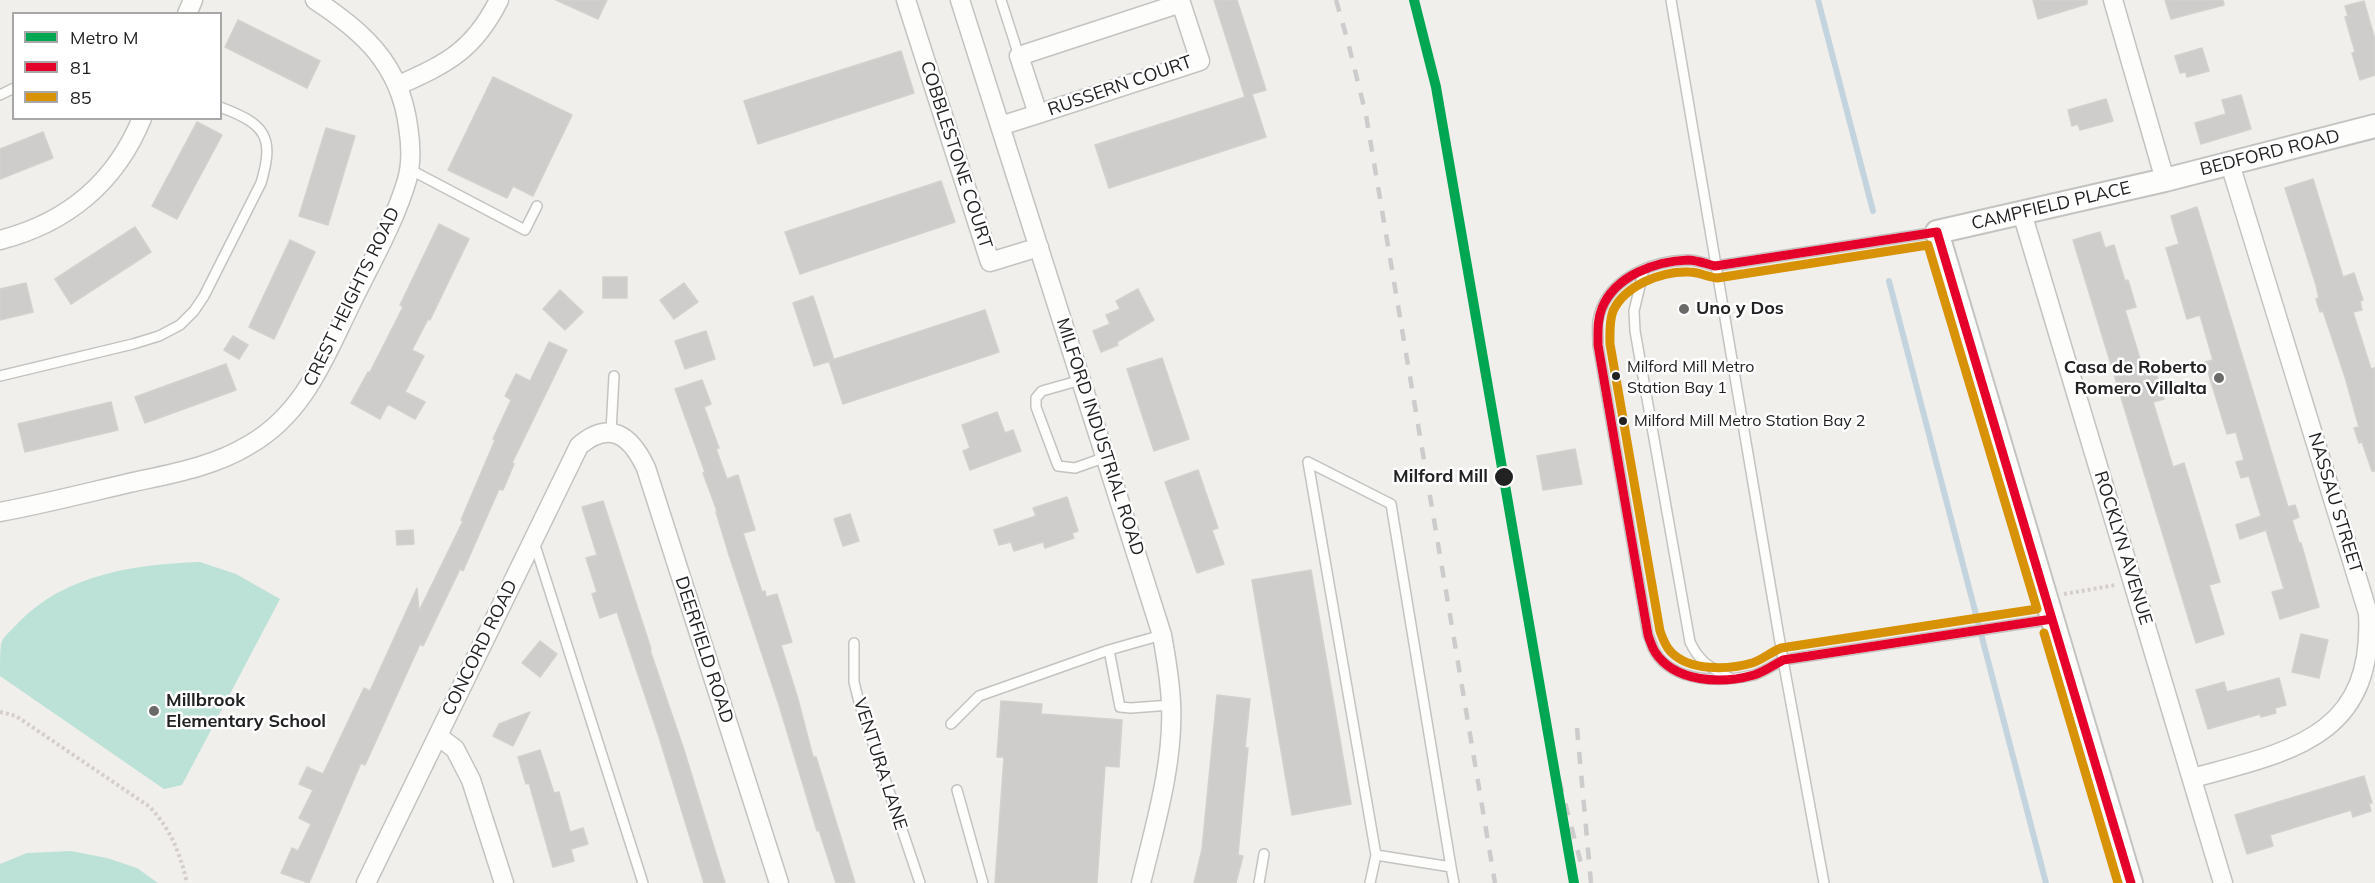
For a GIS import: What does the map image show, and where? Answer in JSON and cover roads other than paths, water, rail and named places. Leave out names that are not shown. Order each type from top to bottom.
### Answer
[{"type":"street","name":"CREST HEIGHTS ROAD","points":[[0,512],[223,459],[251,444],[280,423],[300,401],[318,371],[397,208],[409,169],[411,149],[407,116],[399,85],[381,56],[341,17],[315,0]]},
{"type":"street","points":[[399,85],[454,58],[472,42],[491,16],[499,0]]},
{"type":"street","name":"COBBLESTONE COURT","points":[[906,0],[990,262],[1039,247]]},
{"type":"street","name":"MILFORD INDUSTRIAL ROAD","points":[[960,0],[1162,635],[1171,705],[1169,753],[1141,883]]},
{"type":"street","points":[[2113,0],[2165,180]]},
{"type":"street","name":"RUSSERN COURT","points":[[1000,126],[1038,114],[1200,61],[1181,3],[1019,56],[1038,114]]},
{"type":"street","points":[[0,240],[42,225],[59,216],[98,188],[119,163],[134,138],[141,120]]},
{"type":"street","name":"BEDFORD ROAD","points":[[2165,180],[2375,126]]},
{"type":"street","name":"NASSAU STREET","points":[[2193,778],[2282,753],[2308,743],[2330,730],[2347,714],[2361,692],[2372,655],[2368,613],[2230,164]]},
{"type":"street","name":"CAMPFIELD PLACE","points":[[1937,232],[2165,180]]},
{"type":"street","name":"ROCKLYN AVENUE","points":[[2022,213],[2223,883]]},
{"type":"street","points":[[1937,232],[2131,883]]},
{"type":"street","name":"CONCORD ROAD","points":[[366,883],[579,446],[591,435],[611,431]]},
{"type":"street","name":"DEERFIELD ROAD","points":[[611,431],[628,440],[646,468],[779,883]]},
{"type":"street","points":[[438,736],[455,749],[471,780],[504,883]]},
{"type":"lane","points":[[1001,0],[1019,56]]},
{"type":"lane","points":[[1671,0],[1783,660],[1824,883]]},
{"type":"lane","points":[[0,376],[159,336],[180,325],[194,311],[204,296],[261,183],[267,164],[268,149],[265,136],[257,125],[243,115],[222,107]]},
{"type":"lane","points":[[409,169],[525,230],[537,206]]},
{"type":"lane","points":[[1937,232],[1715,266],[1689,260],[1644,269],[1615,286],[1605,301],[1598,321],[1598,345],[1648,635],[1656,653],[1665,663],[1682,673],[1715,680],[1756,674],[1783,660],[2053,619]]},
{"type":"lane","points":[[1644,269],[1634,311],[1635,332],[1690,642],[1697,656],[1730,678]]},
{"type":"lane","points":[[611,431],[614,376]]},
{"type":"lane","points":[[1081,380],[1042,391],[1036,398],[1036,406],[1058,466],[1075,468],[1106,457]]},
{"type":"lane","points":[[1370,883],[1376,855],[1308,462],[1392,504],[1454,883]]},
{"type":"lane","points":[[533,540],[643,883]]},
{"type":"lane","points":[[951,724],[979,696],[1109,650],[1162,635]]},
{"type":"lane","name":"VENTURA LANE","points":[[855,643],[854,682],[859,702],[920,883]]},
{"type":"lane","points":[[1109,650],[1120,707],[1171,705]]},
{"type":"lane","points":[[957,790],[983,883]]},
{"type":"lane","points":[[1259,883],[1264,854]]},
{"type":"lane","points":[[1376,855],[1451,867]]},
{"type":"waterway","points":[[1818,0],[1873,211]]},
{"type":"waterway","points":[[1889,281],[2046,883]]},
{"type":"railway","points":[[1336,0],[1366,115],[1495,883]]},
{"type":"railway","points":[[1577,728],[1591,883]]},
{"type":"railway","points":[[1547,734],[1583,871]]},
{"type":"metro line","name":"M","points":[[1414,0],[1436,87],[1574,883]]},
{"type":"place","name":"Uno y Dos","points":[[1684,309]]},
{"type":"place","name":"Milford Mill Metro Station Bay 1","points":[[1616,376]]},
{"type":"place","name":"Casa de Roberto Romero Villalta","points":[[2219,378]]},
{"type":"place","name":"Milford Mill Metro Station Bay 2","points":[[1623,421]]},
{"type":"place","name":"Milford Mill","points":[[1504,477]]},
{"type":"place","name":"Millbrook Elementary School","points":[[154,711]]}]
